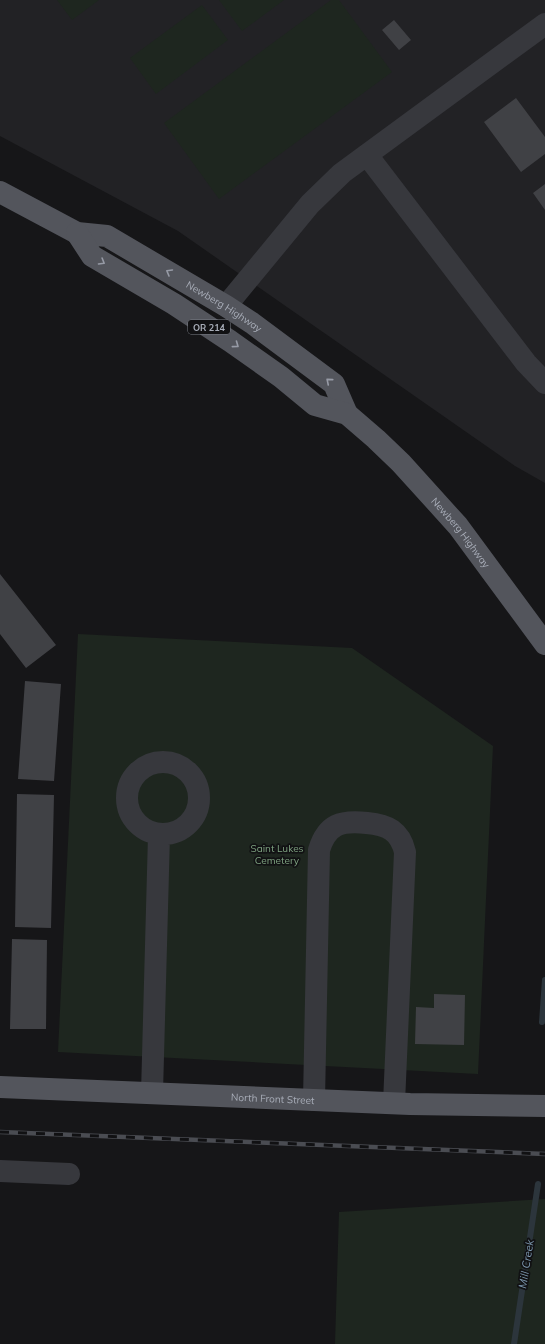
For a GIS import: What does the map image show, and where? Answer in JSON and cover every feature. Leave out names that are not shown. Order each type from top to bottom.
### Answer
[{"type":"main road","name":"Newberg Highway","points":[[0,192],[77,233],[107,236],[226,306],[252,323],[334,384],[348,414],[402,463],[458,526],[545,644]]},
{"type":"main road","name":"Newberg Highway","points":[[77,233],[92,256],[174,304],[230,341],[281,377],[315,405],[348,414]]},
{"type":"main road","name":"North Front Street","points":[[0,1087],[394,1103],[545,1106]]},
{"type":"street","points":[[226,306],[310,204],[342,173],[545,24]]},
{"type":"street","points":[[367,155],[526,363],[545,383]]},
{"type":"street","points":[[314,1100],[319,850],[322,839],[330,830],[340,823],[351,821],[380,824],[390,828],[398,834],[403,843],[405,852],[394,1103]]},
{"type":"street","points":[[152,1093],[158,835]]},
{"type":"street","points":[[0,1171],[69,1174]]},
{"type":"shaded area","points":[[0,0],[545,0],[545,483],[515,466],[178,231],[0,136]]},
{"type":"green space","points":[[57,0],[99,0],[72,20]]},
{"type":"green space","points":[[219,0],[284,0],[242,31]]},
{"type":"green space","points":[[331,0],[339,0],[392,72],[219,199],[164,123]]},
{"type":"green space","points":[[202,5],[228,40],[156,94],[130,58]]},
{"type":"green space","name":"Saint Lukes Cemetery","points":[[78,634],[352,648],[493,746],[478,1074],[58,1052]]},
{"type":"green space","points":[[545,1199],[545,1344],[335,1344],[339,1212]]},
{"type":"building","points":[[394,20],[411,40],[399,50],[382,30]]},
{"type":"building","points":[[516,98],[545,137],[545,154],[521,172],[484,122]]},
{"type":"building","points":[[545,184],[545,210],[533,193]]},
{"type":"building","points":[[0,574],[56,645],[26,668],[0,634]]},
{"type":"building","points":[[25,681],[61,684],[54,781],[18,779]]},
{"type":"building","points":[[17,794],[54,795],[51,928],[15,927]]},
{"type":"building","points":[[12,939],[47,940],[46,1029],[10,1029]]},
{"type":"building","points":[[434,994],[465,995],[464,1045],[415,1044],[416,1007],[434,1008]]},
{"type":"waterway","name":"Mill Creek","points":[[542,1022],[545,980]]},
{"type":"waterway","name":"Mill Creek","points":[[514,1344],[538,1184]]},
{"type":"railway","points":[[0,1132],[545,1154]]}]
